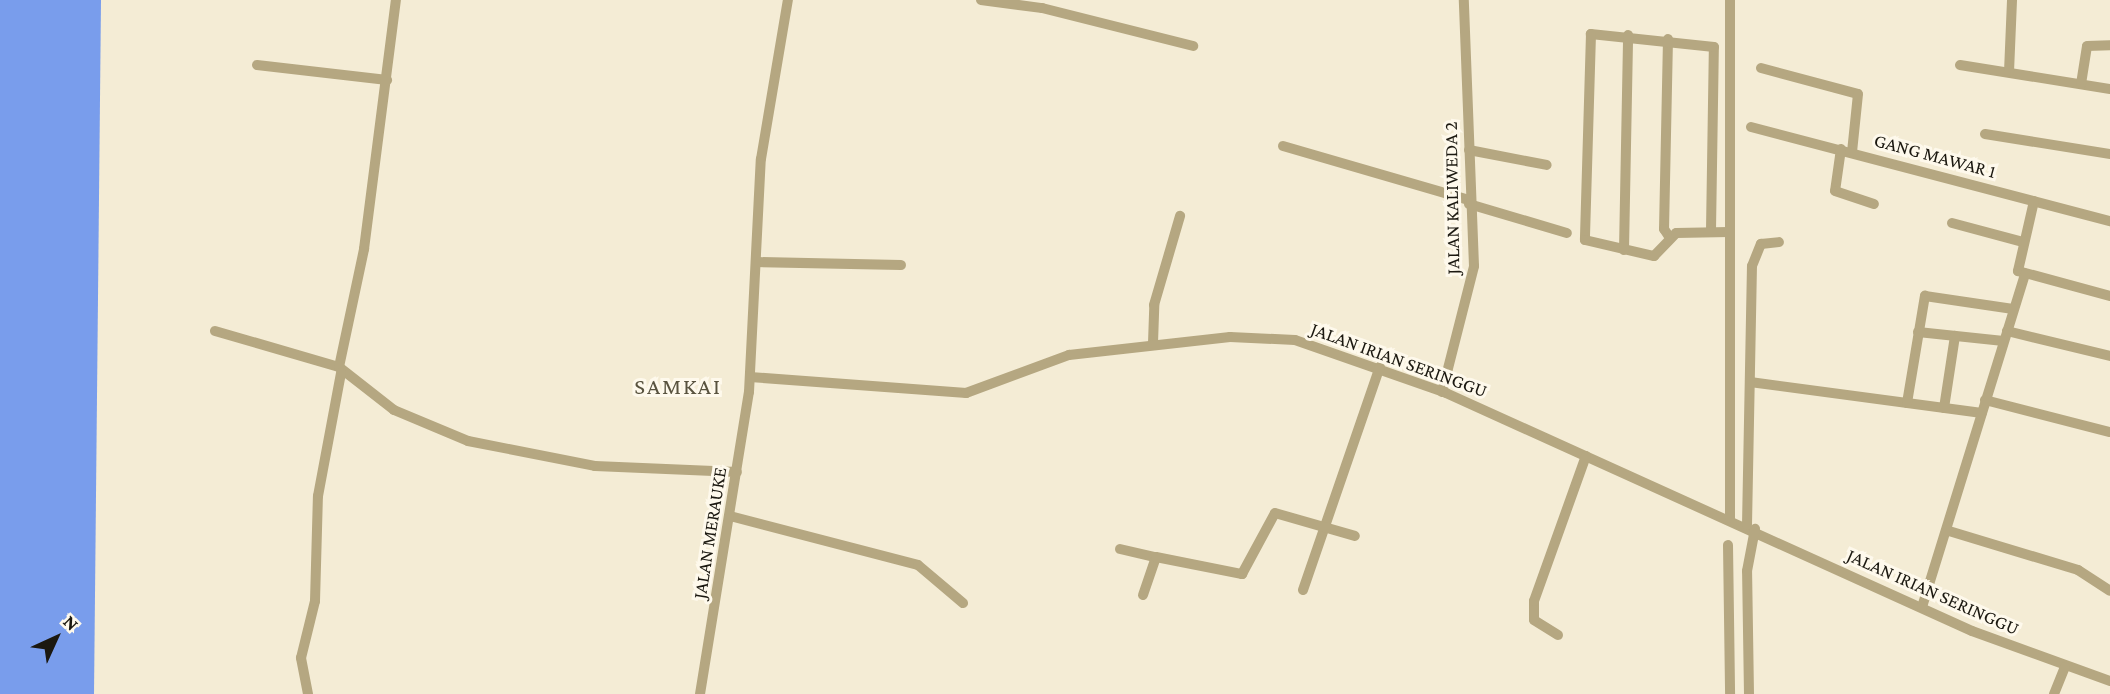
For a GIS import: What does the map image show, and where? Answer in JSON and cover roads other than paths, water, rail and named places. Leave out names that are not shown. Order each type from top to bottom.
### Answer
[{"type":"street","points":[[308,694],[301,657],[315,601],[325,438],[364,249],[396,0]]},
{"type":"street","name":"JALAN MERAUKE","points":[[700,694],[750,377],[764,134],[788,0]]},
{"type":"street","points":[[981,0],[1042,8],[1193,46]]},
{"type":"street","name":"JALAN KALIWEDA 2","points":[[1442,391],[1474,266],[1469,202],[1464,0]]},
{"type":"street","points":[[1730,0],[1729,232],[1747,571],[1749,694]]},
{"type":"street","points":[[2009,72],[2012,0]]},
{"type":"street","points":[[1711,230],[1714,47],[1668,38],[1628,35],[1589,37],[1583,221],[1585,240],[1654,256],[1670,238],[1711,230],[1729,232]]},
{"type":"street","points":[[1624,250],[1628,35]]},
{"type":"street","points":[[1668,38],[1664,229],[1670,238]]},
{"type":"street","points":[[2081,84],[2087,46],[2110,45]]},
{"type":"street","points":[[257,65],[387,80]]},
{"type":"street","points":[[1960,65],[2110,89]]},
{"type":"street","points":[[1761,68],[1858,94],[1847,151],[1835,191],[1874,204]]},
{"type":"street","name":"GANG MAWAR 1","points":[[1751,127],[2110,220]]},
{"type":"street","points":[[1985,134],[2110,154]]},
{"type":"street","points":[[1283,146],[1567,233]]},
{"type":"street","points":[[1713,149],[1730,149]]},
{"type":"street","points":[[1469,150],[1547,165]]},
{"type":"street","points":[[2034,201],[2018,268],[2025,274],[2110,296]]},
{"type":"street","points":[[1153,344],[1154,305],[1180,216]]},
{"type":"street","points":[[1952,223],[2023,242]]},
{"type":"street","points":[[1743,523],[1754,254],[1761,244],[1779,242]]},
{"type":"street","points":[[756,262],[901,265]]},
{"type":"street","points":[[1922,607],[1949,531],[1985,400],[2025,274]]},
{"type":"street","points":[[1907,403],[1918,332],[1928,295],[2013,309]]},
{"type":"street","points":[[215,331],[340,370],[394,410],[468,441],[595,466],[737,472]]},
{"type":"street","points":[[1918,332],[1955,336],[2005,336],[2110,356]]},
{"type":"street","points":[[1944,408],[1955,336]]},
{"type":"street","name":"JALAN IRIAN SERINGGU","points":[[750,377],[966,393],[1069,355],[1153,344],[1271,338],[1380,368],[1442,391],[1743,523],[1922,607],[2065,667],[2110,681]]},
{"type":"street","points":[[1303,590],[1380,368]]},
{"type":"street","points":[[1750,382],[1982,413]]},
{"type":"street","points":[[1985,400],[2110,432]]},
{"type":"street","points":[[1558,635],[1534,620],[1534,601],[1586,456]]},
{"type":"street","points":[[1120,549],[1238,575],[1275,513],[1355,536]]},
{"type":"street","points":[[730,516],[918,565],[963,603]]},
{"type":"street","points":[[1949,531],[2078,570],[2110,591]]},
{"type":"street","points":[[1728,545],[1730,694]]},
{"type":"street","points":[[1143,595],[1156,557]]},
{"type":"street","points":[[2054,694],[2065,667]]},
{"type":"water","points":[[0,0],[101,0],[94,694],[0,694]]},
{"type":"district","name":"SAMKAI","points":[[678,386]]}]
